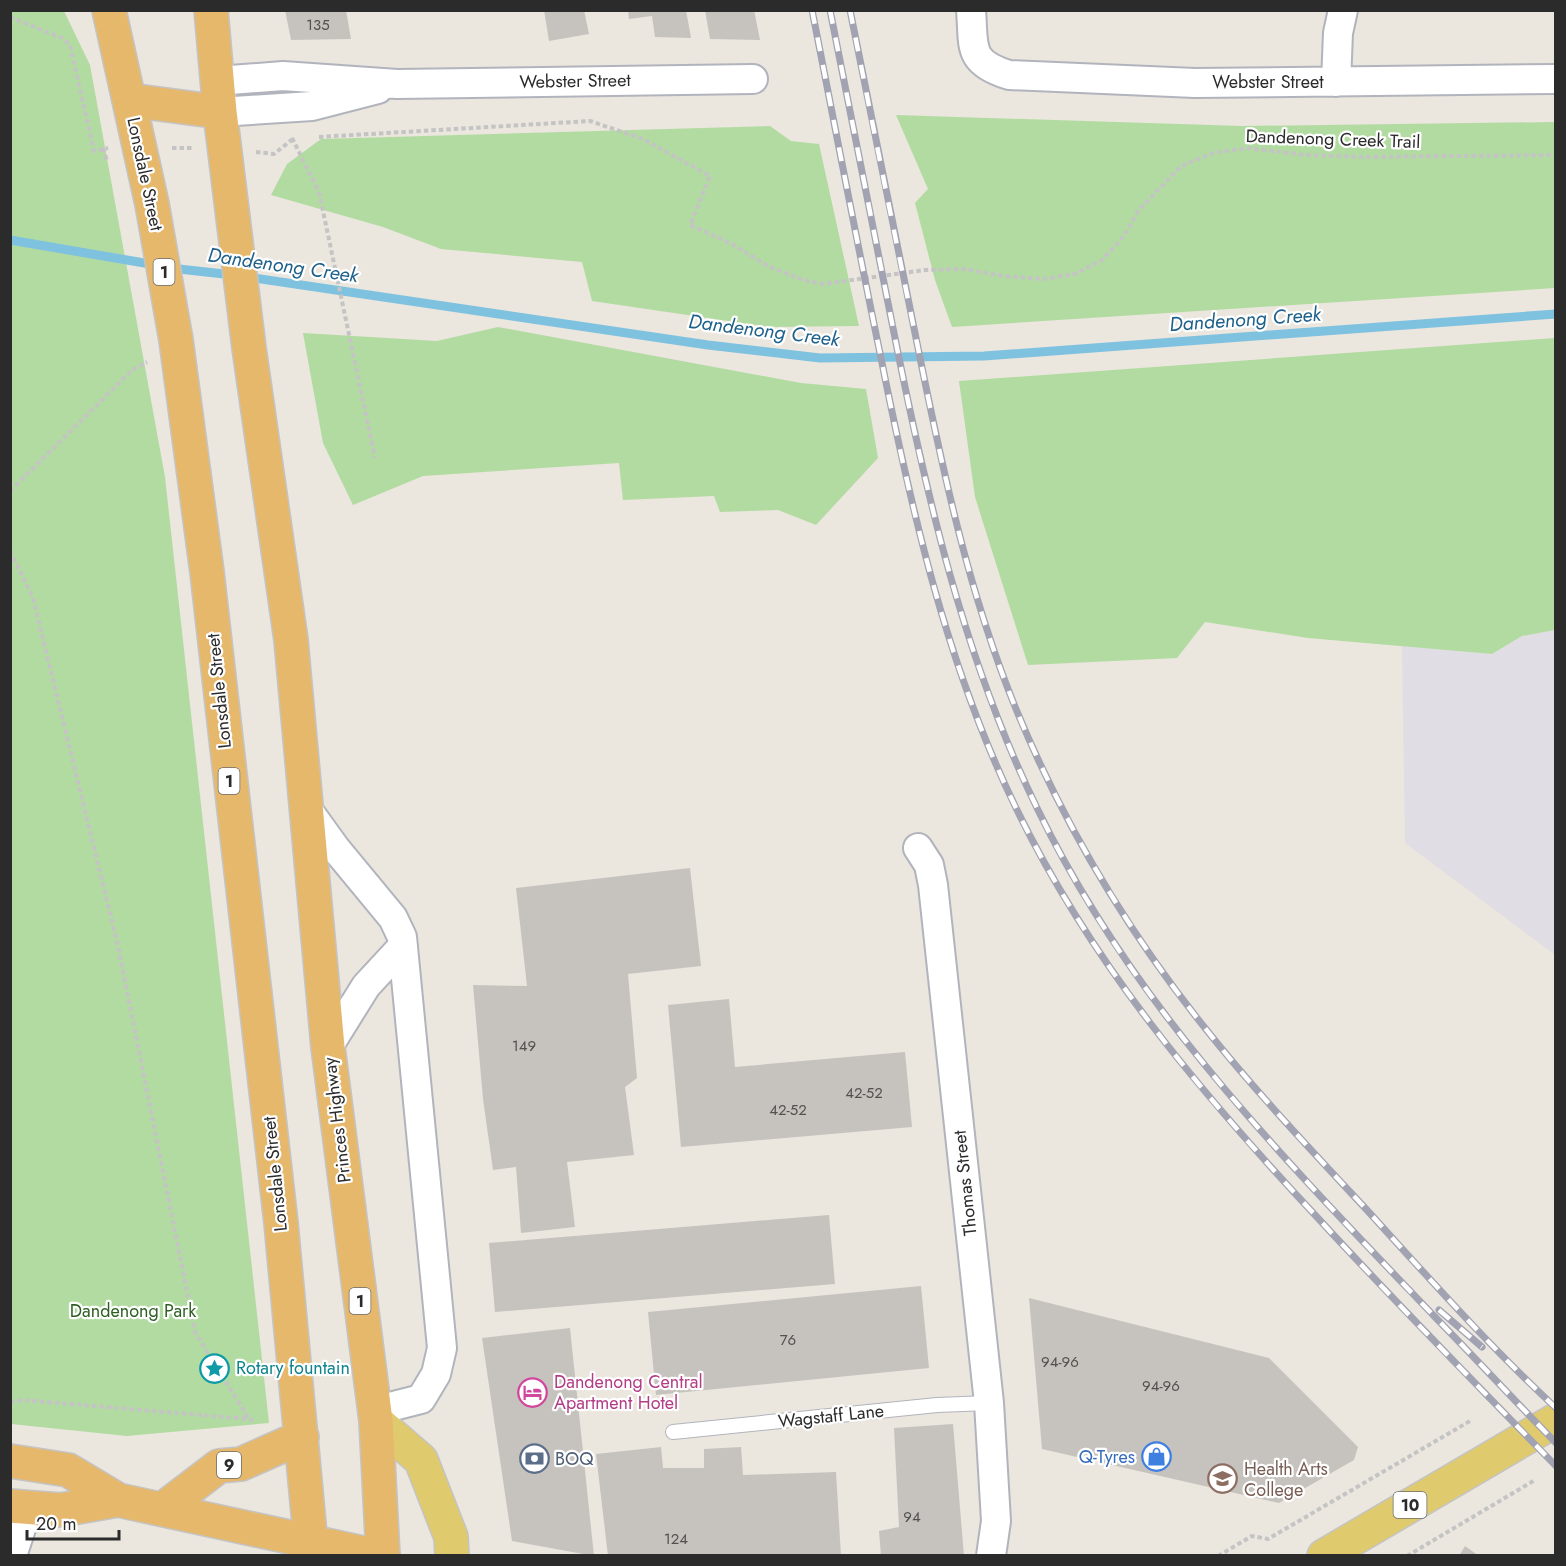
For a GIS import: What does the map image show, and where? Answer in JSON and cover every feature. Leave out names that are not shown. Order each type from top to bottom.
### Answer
[{"type":"highway","name":"Lonsdale Street","points":[[109,10],[152,204],[176,340],[207,572],[281,1223],[312,1549]]},
{"type":"highway","name":"1","points":[[211,10],[249,348],[291,640],[328,1047]]},
{"type":"highway","points":[[128,99],[219,96]]},
{"type":"highway","name":"Princes Highway","points":[[328,1047],[375,1416]]},
{"type":"highway","name":"1","points":[[375,1416],[383,1556]]},
{"type":"highway","name":"9","points":[[164,1508],[219,1466],[241,1464],[302,1437]]},
{"type":"highway","points":[[10,1461],[69,1470],[118,1500]]},
{"type":"highway","points":[[19,1506],[61,1510],[118,1500],[164,1508],[312,1549],[377,1556]]},
{"type":"main road","points":[[375,1416],[421,1460],[451,1537],[452,1556]]},
{"type":"main road","name":"10","points":[[1324,1556],[1556,1420]]},
{"type":"street","name":"Webster Street","points":[[971,10],[972,46],[983,64],[1009,75],[1195,82],[1556,79]]},
{"type":"street","points":[[1336,82],[1338,33],[1344,10]]},
{"type":"street","name":"Webster Street","points":[[219,96],[302,76],[397,84],[753,79]]},
{"type":"street","points":[[305,806],[323,832],[393,918],[401,933],[403,946],[442,1348],[436,1374],[421,1399],[375,1416]]},
{"type":"street","name":"Thomas Street","points":[[918,848],[929,865],[933,885],[989,1403],[996,1521],[991,1556]]},
{"type":"street","points":[[328,1047],[366,986],[403,946]]},
{"type":"street","points":[[12,1556],[19,1506]]},
{"type":"street","name":"Thomas Street","points":[[996,1521],[1010,1556]]},
{"type":"lane","name":"Wagstaff Lane","points":[[673,1432],[937,1405],[989,1403]]},
{"type":"path","name":"Dandenong Creek Trail","points":[[710,176],[690,225],[730,243],[768,266],[802,280],[823,284],[925,270],[964,268],[1014,277],[1044,279],[1075,274],[1102,261],[1124,236],[1138,211],[1181,166],[1214,153],[1247,148],[1306,155],[1364,157],[1556,155]]},
{"type":"path","points":[[319,192],[375,458]]},
{"type":"path","points":[[10,492],[132,370],[150,360]]},
{"type":"path","points":[[10,551],[33,598],[116,935],[195,1332],[249,1419]]},
{"type":"path","points":[[10,1402],[22,1400],[256,1420],[253,1458]]},
{"type":"path","points":[[1218,1556],[1252,1536],[1268,1539],[1470,1421]]},
{"type":"path","points":[[1407,1556],[1535,1480]]},
{"type":"shaded area","points":[[1555,630],[1555,955],[1405,843],[1402,646],[1492,654],[1522,636]]},
{"type":"green space","name":"Dandenong Park","points":[[10,11],[64,11],[90,65],[165,477],[269,1423],[127,1436],[11,1424]]},
{"type":"green space","points":[[896,115],[1241,126],[1555,122],[1555,288],[952,327],[935,280],[915,203],[928,189]]},
{"type":"green space","points":[[770,126],[791,141],[819,144],[859,326],[769,327],[592,301],[582,262],[441,249],[383,227],[271,195],[287,164],[321,139]]},
{"type":"green space","points":[[498,327],[801,383],[866,389],[878,458],[816,525],[778,510],[720,512],[714,496],[623,500],[619,463],[423,476],[353,505],[323,443],[303,333],[437,341]]},
{"type":"green space","points":[[1555,338],[1555,630],[1522,636],[1492,654],[1308,638],[1205,622],[1177,658],[1028,665],[975,497],[959,381]]},
{"type":"building","points":[[285,10],[346,10],[351,39],[291,40]]},
{"type":"building","points":[[544,10],[584,10],[589,34],[549,41]]},
{"type":"building","points":[[628,10],[686,10],[691,38],[655,37],[652,16],[629,19]]},
{"type":"building","points":[[705,10],[754,10],[760,40],[710,39]]},
{"type":"building","points":[[690,868],[701,966],[628,974],[637,1078],[625,1087],[634,1155],[567,1162],[575,1227],[521,1233],[516,1167],[493,1170],[483,1099],[473,985],[527,986],[516,888]]},
{"type":"building","points":[[729,999],[735,1067],[905,1052],[912,1127],[681,1147],[668,1005]]},
{"type":"building","points":[[829,1215],[835,1284],[495,1312],[489,1243]]},
{"type":"building","points":[[921,1286],[929,1368],[656,1395],[648,1312]]},
{"type":"building","points":[[1029,1298],[1269,1358],[1358,1447],[1354,1460],[1279,1503],[1042,1449]]},
{"type":"building","name":"Dandenong Central Apartment Hotel","points":[[570,1328],[594,1556],[512,1541],[482,1338]]},
{"type":"building","points":[[953,1424],[964,1556],[881,1556],[879,1531],[899,1527],[894,1428]]},
{"type":"building","points":[[661,1447],[663,1468],[704,1468],[704,1449],[741,1447],[743,1475],[836,1472],[841,1556],[608,1556],[596,1454]]},
{"type":"building","points":[[1465,1546],[1479,1556],[1459,1556]]},
{"type":"waterway","name":"Dandenong Creek","points":[[10,240],[156,265]]},
{"type":"waterway","name":"Dandenong Creek","points":[[170,268],[233,275]]},
{"type":"waterway","name":"Dandenong Creek","points":[[247,277],[708,345],[820,358],[984,356],[1556,314]]},
{"type":"railway","points":[[812,10],[863,271],[919,531],[951,645],[992,756],[1017,810],[1079,921],[1114,973],[1190,1074],[1345,1248],[1556,1466]]},
{"type":"railway","points":[[830,10],[906,390],[934,513],[950,574],[988,693],[1038,810],[1076,882],[1119,950],[1166,1016],[1216,1079],[1323,1200],[1556,1443]]},
{"type":"railway","points":[[850,10],[926,390],[958,529],[999,665],[1034,752],[1076,835],[1124,915],[1177,991],[1224,1051],[1284,1120],[1459,1310],[1556,1408]]},
{"type":"railway","points":[[1439,1310],[1482,1347]]},
{"type":"place","name":"Rotary fountain","points":[[215,1368]]},
{"type":"place","name":"Dandenong Central Apartment Hotel","points":[[533,1392]]},
{"type":"place","name":"Q-Tyres","points":[[1156,1457]]},
{"type":"place","name":"BOQ","points":[[534,1459]]},
{"type":"place","name":"Health Arts College","points":[[1223,1479]]}]
